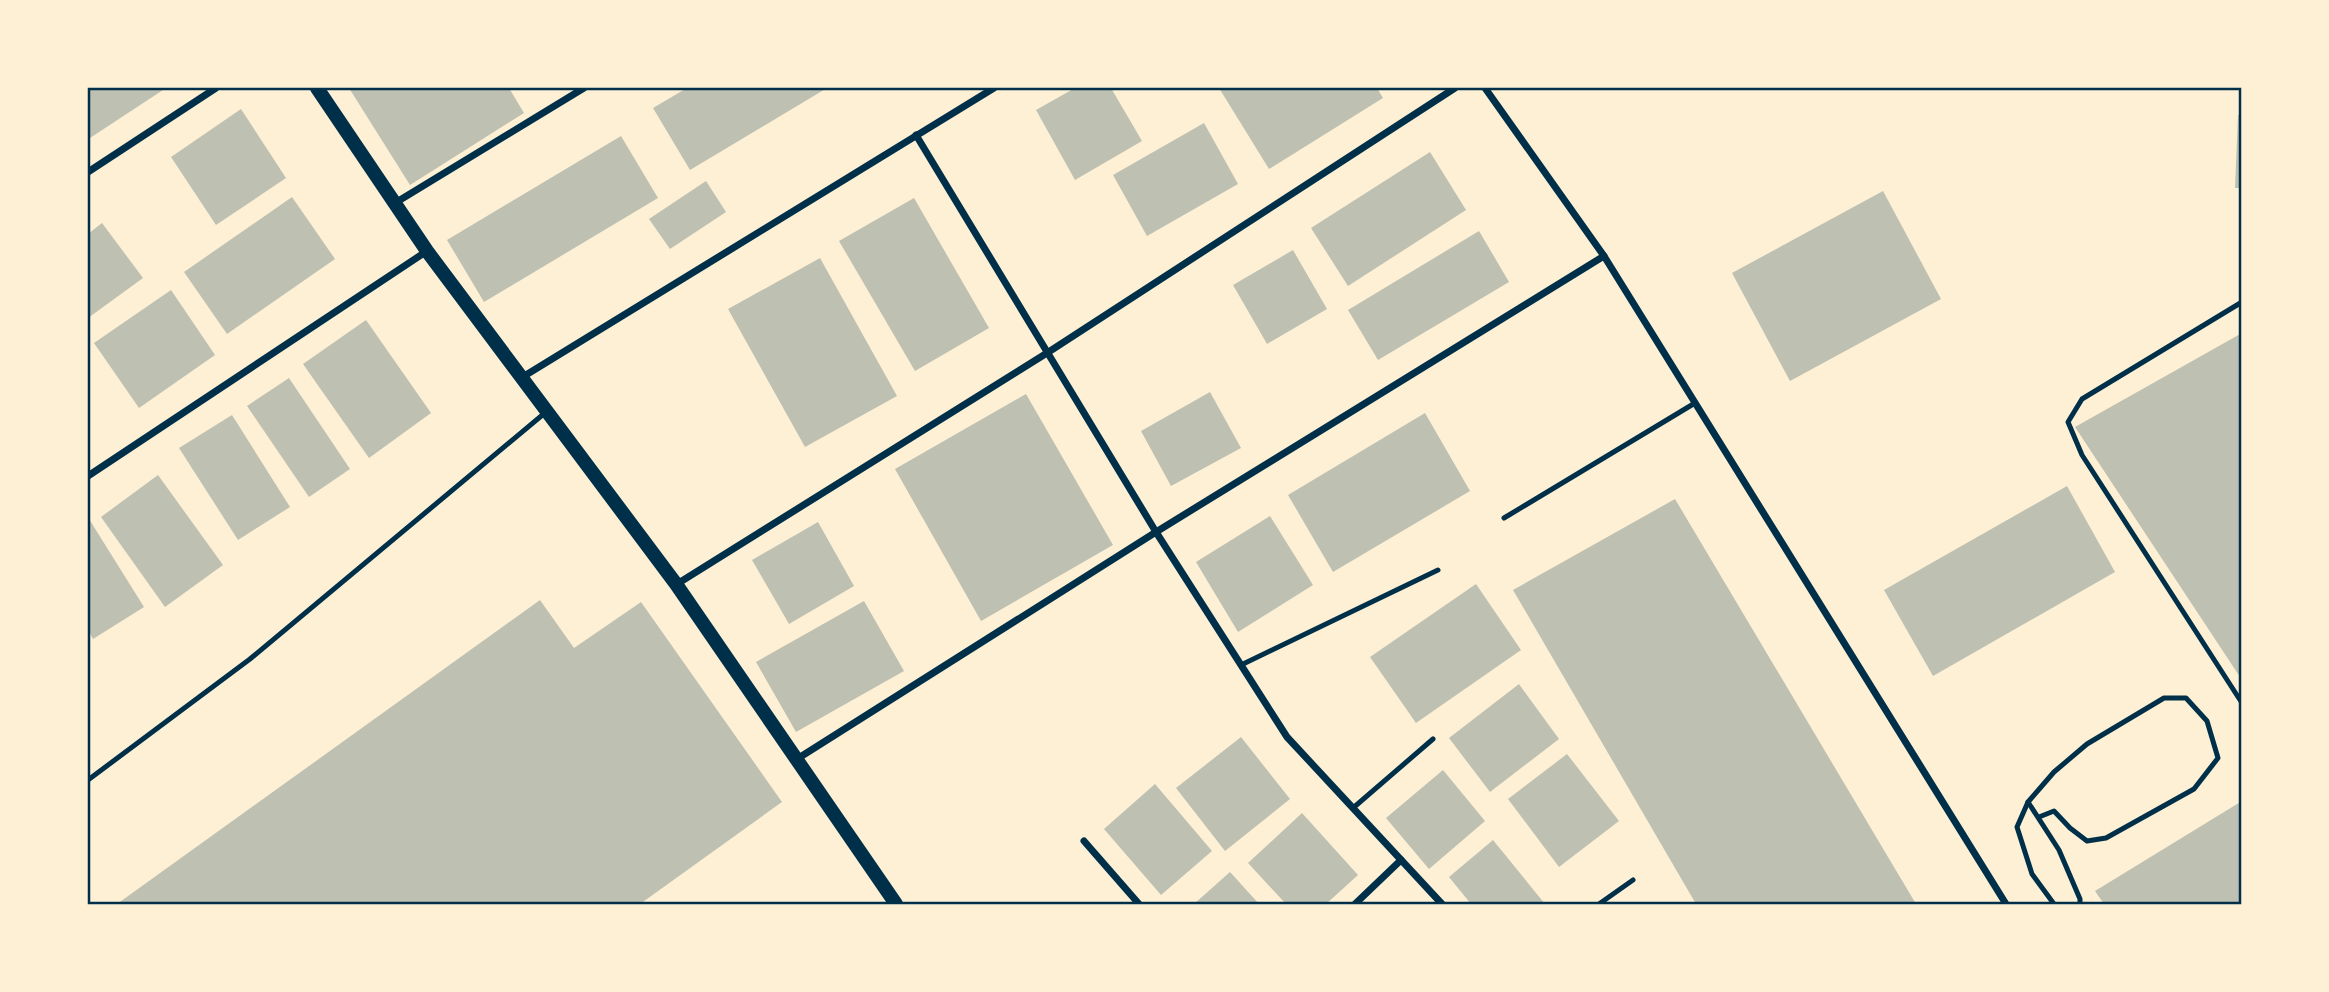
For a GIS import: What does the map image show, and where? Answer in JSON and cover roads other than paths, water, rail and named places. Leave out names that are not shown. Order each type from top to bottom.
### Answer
[{"type":"main road","points":[[317,88],[427,250],[676,584],[896,905]]},
{"type":"street","points":[[88,169],[216,88]]},
{"type":"street","points":[[395,203],[584,88]]},
{"type":"street","points":[[521,378],[994,88]]},
{"type":"street","points":[[676,584],[1046,354],[1455,88]]},
{"type":"street","points":[[1485,88],[1604,256],[2006,905]]},
{"type":"street","points":[[916,135],[1046,354],[1287,737],[1442,905]]},
{"type":"street","points":[[88,476],[427,250]]},
{"type":"street","points":[[795,760],[1156,532],[1604,256]]},
{"type":"street","points":[[1084,841],[1139,905]]},
{"type":"street","points":[[1355,905],[1401,860]]},
{"type":"lane","points":[[2242,302],[2082,399],[2068,422],[2082,455],[2242,703]]},
{"type":"lane","points":[[1504,517],[1695,403]]},
{"type":"lane","points":[[88,780],[250,660],[546,412]]},
{"type":"lane","points":[[1241,665],[1438,570]]},
{"type":"lane","points":[[2039,817],[2054,811],[2087,841],[2106,838],[2194,789],[2218,758],[2207,721],[2186,698],[2164,698],[2087,744],[2054,772],[2028,802],[2017,827],[2032,874],[2054,905]]},
{"type":"lane","points":[[1353,808],[1433,739]]},
{"type":"lane","points":[[2028,802],[2059,850],[2080,899],[2080,905]]},
{"type":"lane","points":[[1599,905],[1633,880]]}]
